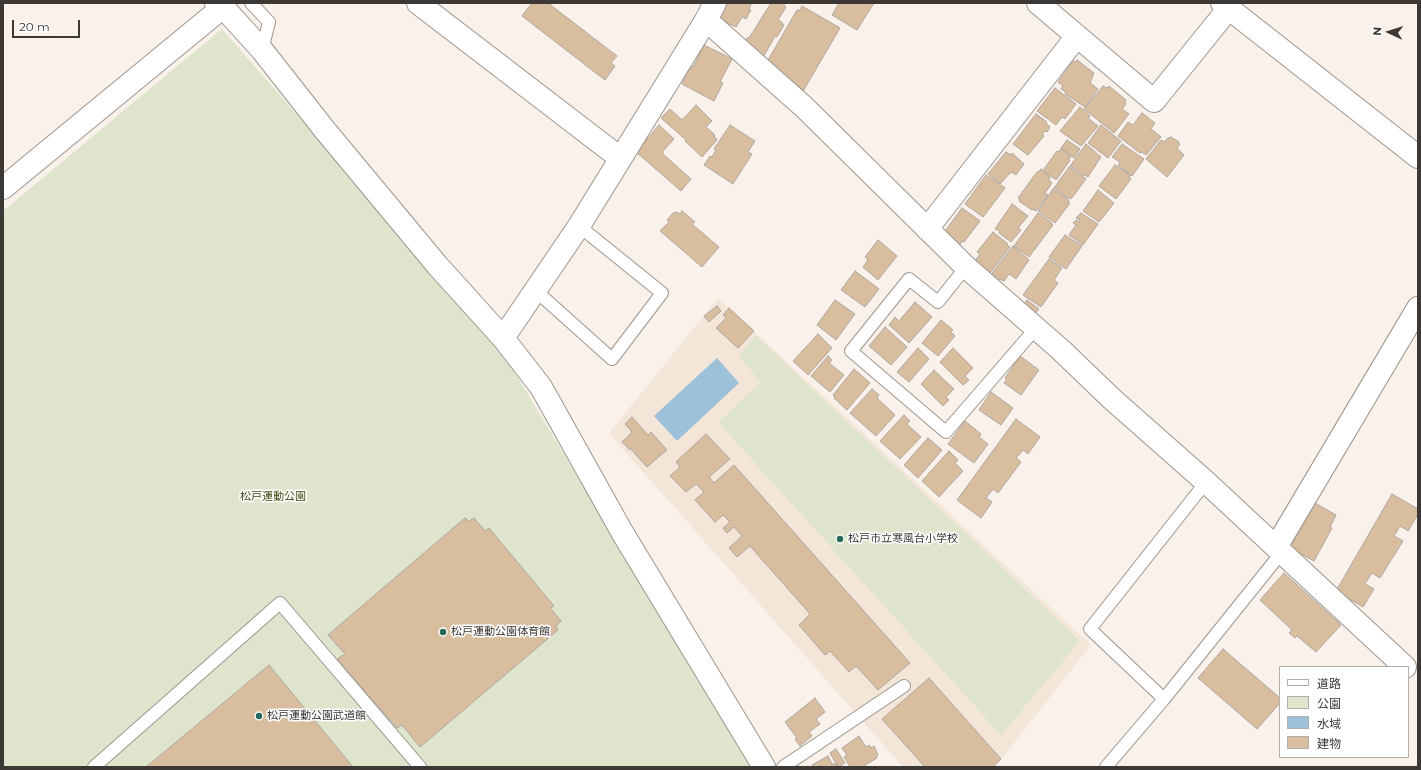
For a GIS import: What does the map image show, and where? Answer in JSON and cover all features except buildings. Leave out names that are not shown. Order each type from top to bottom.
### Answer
[{"type":"street","points":[[418,3],[620,158]]},
{"type":"street","points":[[1038,3],[1154,101],[1225,6],[1418,157]]},
{"type":"street","points":[[3,188],[220,5],[262,50],[324,129],[437,265],[503,338],[541,387],[622,532],[764,767]]},
{"type":"street","points":[[503,338],[534,290],[579,226],[710,11],[804,107],[966,267],[1036,328],[1112,399],[1206,482],[1404,666]]},
{"type":"street","points":[[927,229],[1077,36]]},
{"type":"street","points":[[1279,549],[1418,308]]},
{"type":"street","points":[[1409,671],[1418,679]]},
{"type":"lane","points":[[251,3],[269,22],[262,50]]},
{"type":"lane","points":[[534,290],[612,359],[662,293],[579,226]]},
{"type":"lane","points":[[966,267],[938,302],[909,279],[850,351],[946,432],[1036,328]]},
{"type":"lane","points":[[1164,699],[1090,629],[1206,482]]},
{"type":"lane","points":[[1106,767],[1164,699],[1279,549]]},
{"type":"lane","points":[[94,767],[280,603],[420,767]]},
{"type":"lane","points":[[783,767],[904,686]]},
{"type":"shaded area","name":"松戸市立寒風台小学校","points":[[718,298],[1091,645],[995,767],[903,767],[609,433]]},
{"type":"green space","name":"松戸運動公園","points":[[222,29],[498,345],[753,767],[3,767],[3,211]]},
{"type":"green space","points":[[755,335],[1080,641],[1001,735],[718,422],[761,382],[739,357]]},
{"type":"water","points":[[717,358],[739,383],[677,441],[654,416]]},
{"type":"place","name":"松戸市立寒風台小学校","points":[[840,539]]},
{"type":"place","name":"松戸運動公園体育館","points":[[443,632]]},
{"type":"place","name":"松戸運動公園武道館","points":[[259,716]]}]
